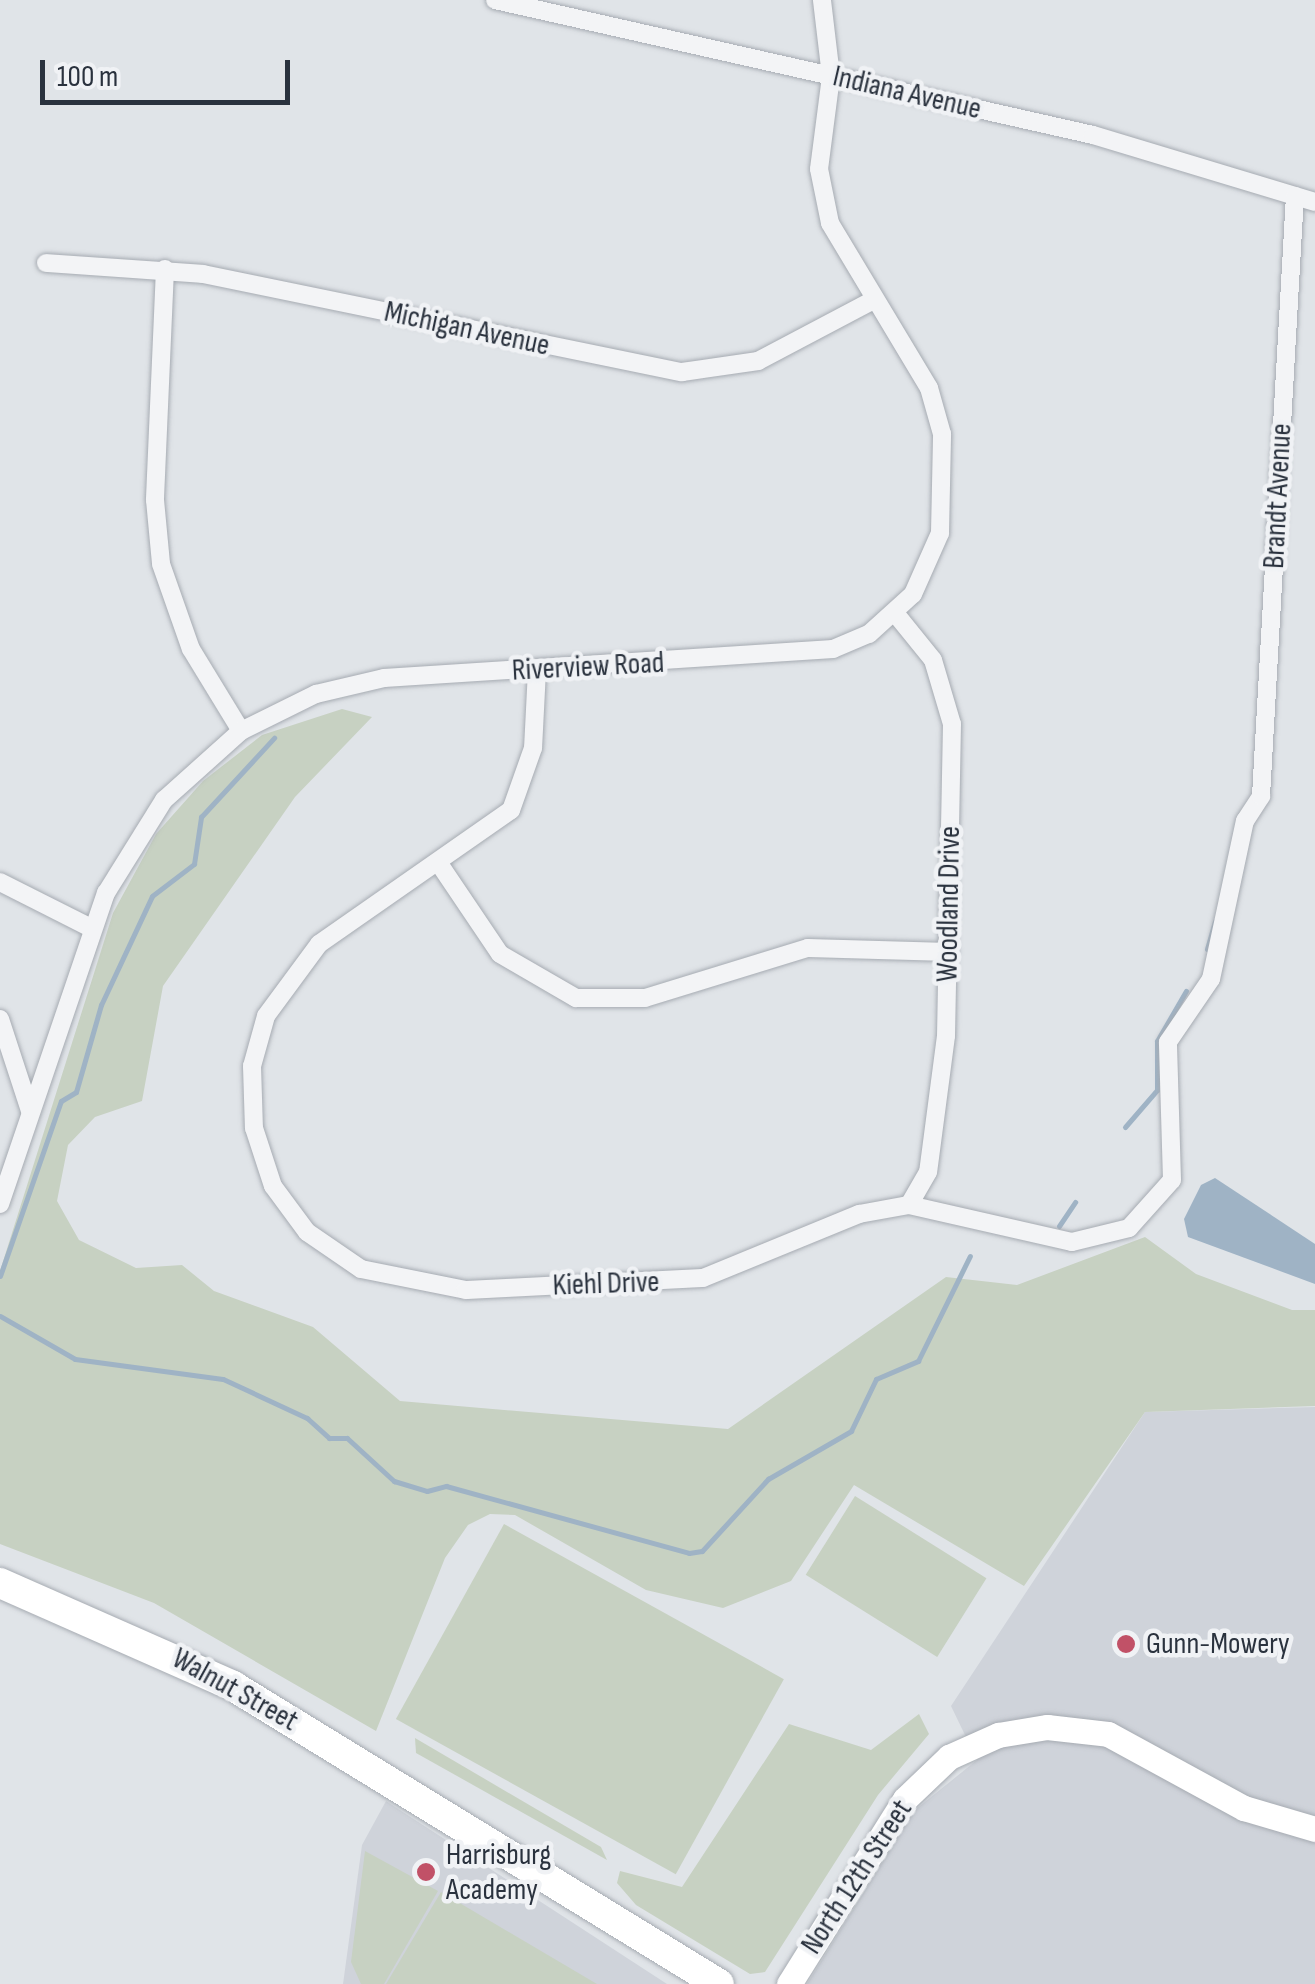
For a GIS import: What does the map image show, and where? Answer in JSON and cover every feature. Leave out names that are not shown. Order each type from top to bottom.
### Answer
[{"type":"main road","name":"Walnut Street","points":[[0,1583],[179,1657],[458,1822],[718,1984]]},
{"type":"main road","name":"North 12th Street","points":[[790,1984],[905,1798],[949,1756],[998,1735],[1046,1727],[1108,1734],[1244,1808],[1315,1829]]},
{"type":"street","name":"Indiana Avenue","points":[[495,0],[1108,139],[1315,202]]},
{"type":"street","name":"Riverview Road","points":[[0,1204],[89,927],[164,800],[241,731],[342,686],[798,655],[854,641],[895,613],[933,556],[944,458],[929,388],[840,251],[822,196],[831,76],[822,0]]},
{"type":"street","name":"Brandt Avenue","points":[[1260,796],[1296,196]]},
{"type":"street","name":"Michigan Avenue","points":[[46,264],[165,270],[682,372],[795,347],[872,301]]},
{"type":"street","points":[[165,270],[155,500],[161,564],[191,649],[241,731]]},
{"type":"street","name":"Woodland Drive","points":[[895,613],[925,644],[948,694],[949,952],[933,1147],[909,1206]]},
{"type":"street","name":"Kiehl Drive","points":[[537,670],[520,795],[495,828],[319,944],[274,1000],[256,1046],[251,1094],[260,1155],[290,1212],[319,1244],[361,1270],[453,1290],[674,1282],[743,1266],[860,1214],[909,1206],[1072,1242],[1130,1228],[1165,1196],[1174,1165],[1168,1042],[1211,979],[1245,821],[1260,796]]},
{"type":"street","points":[[440,864],[500,954],[576,998],[645,998],[808,948],[949,952]]},
{"type":"street","points":[[0,882],[89,927]]},
{"type":"street","points":[[0,1019],[30,1112]]},
{"type":"shaded area","points":[[1315,1407],[1315,1984],[807,1984],[915,1810],[977,1760],[951,1706],[1145,1412]]},
{"type":"shaded area","name":"Harrisburg Academy","points":[[386,1801],[667,1984],[343,1984],[362,1845]]},
{"type":"green space","points":[[342,709],[372,717],[295,797],[163,986],[142,1101],[95,1117],[68,1145],[57,1201],[79,1240],[136,1268],[182,1265],[214,1291],[313,1327],[400,1401],[728,1429],[946,1277],[1017,1285],[1145,1237],[1196,1274],[1292,1310],[1315,1310],[1315,1406],[1145,1412],[1024,1586],[854,1485],[791,1581],[723,1608],[646,1590],[515,1515],[490,1514],[468,1525],[445,1558],[376,1731],[154,1603],[0,1544],[0,1271],[113,913],[156,834],[203,781],[262,735]]},
{"type":"green space","points":[[855,1496],[986,1578],[937,1657],[806,1575]]},
{"type":"green space","points":[[504,1524],[784,1679],[676,1874],[396,1719]]},
{"type":"green space","points":[[919,1714],[929,1734],[878,1795],[765,1972],[750,1974],[636,1905],[617,1883],[620,1871],[682,1887],[789,1724],[871,1750]]},
{"type":"green space","points":[[415,1738],[601,1847],[607,1860],[416,1753]]},
{"type":"green space","points":[[365,1851],[438,1891],[384,1984],[361,1984],[351,1962]]},
{"type":"green space","points":[[441,1892],[597,1984],[386,1984]]},
{"type":"water","points":[[1215,1178],[1315,1244],[1315,1284],[1188,1237],[1184,1219],[1201,1185]]},
{"type":"waterway","points":[[0,1276],[61,1101],[76,1092],[101,1005],[152,896],[194,864],[201,817],[274,738]]},
{"type":"waterway","points":[[1207,949],[1215,921]]},
{"type":"waterway","points":[[1125,1127],[1157,1090],[1157,1041],[1186,991]]},
{"type":"waterway","points":[[1059,1226],[1075,1202]]},
{"type":"waterway","points":[[0,1316],[75,1359],[223,1379],[307,1418],[329,1438],[347,1438],[394,1481],[427,1491],[446,1486],[689,1553],[702,1551],[768,1479],[851,1431],[876,1379],[918,1361],[970,1256]]},
{"type":"place","name":"Gunn-Mowery","points":[[1126,1644]]},
{"type":"place","name":"Harrisburg Academy","points":[[426,1872]]}]
